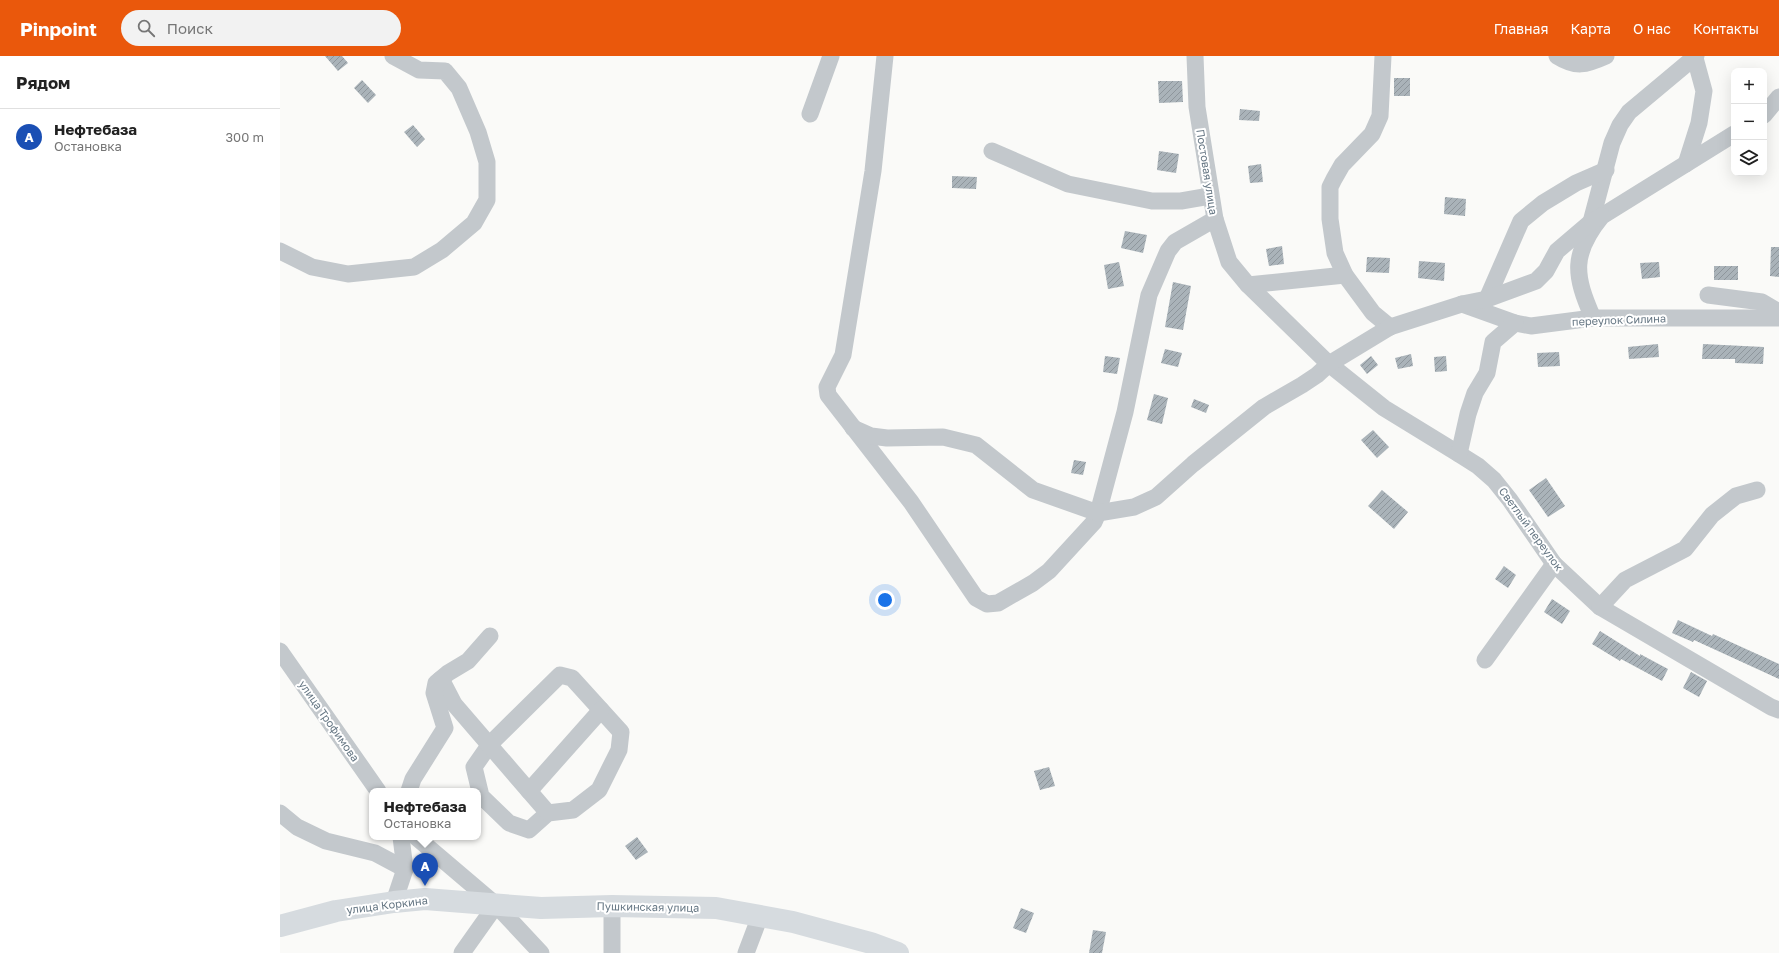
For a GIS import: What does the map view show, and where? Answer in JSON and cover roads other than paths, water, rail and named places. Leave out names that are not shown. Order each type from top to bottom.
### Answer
[{"type":"main road","name":"улица Коркина","points":[[280,926],[336,911],[394,902],[425,899],[496,905]]},
{"type":"main road","name":"Пушкинская улица","points":[[496,905],[540,908],[612,906],[716,908],[792,922],[871,943],[898,953]]},
{"type":"street","points":[[280,250],[312,267],[348,274],[414,267],[442,250],[474,223],[488,200],[487,162],[478,132],[459,88],[445,71],[418,70],[393,56]]},
{"type":"street","points":[[810,114],[831,56]]},
{"type":"street","points":[[886,56],[873,171],[843,355],[827,387],[828,395],[852,428],[911,502],[976,598],[987,604],[998,603],[1033,583],[1048,571],[1094,522],[1098,513],[1126,412],[1149,295],[1168,251],[1175,242],[1214,219]]},
{"type":"street","name":"Постовая улица","points":[[1195,56],[1197,107],[1210,196],[1214,219],[1229,262],[1248,285],[1329,364]]},
{"type":"street","points":[[1383,56],[1380,116],[1372,134],[1342,165],[1330,187],[1330,218],[1336,253],[1345,275],[1373,313],[1390,327]]},
{"type":"street","points":[[1557,56],[1568,63],[1590,63],[1606,56]]},
{"type":"street","points":[[1593,318],[1581,290],[1578,262],[1596,219],[1612,143],[1620,125],[1629,112],[1696,57],[1704,91],[1699,123],[1686,164]]},
{"type":"street","points":[[1767,111],[1779,97]]},
{"type":"street","points":[[852,428],[871,436],[887,438],[943,437],[976,445],[1033,490],[1098,513],[1134,508],[1156,496],[1264,407],[1302,385],[1317,375],[1329,364],[1390,327],[1462,304],[1487,299],[1536,281],[1546,271],[1557,252],[1596,219],[1731,136]]},
{"type":"street","points":[[992,151],[1068,184],[1152,201],[1181,201],[1210,196]]},
{"type":"street","points":[[1487,299],[1520,221],[1543,203],[1576,183],[1606,170]]},
{"type":"street","points":[[1248,285],[1345,275]]},
{"type":"street","points":[[1708,295],[1762,302],[1779,312]]},
{"type":"street","name":"переулок Силина","points":[[1462,304],[1515,323],[1531,326],[1593,318],[1779,318]]},
{"type":"street","points":[[1459,454],[1468,414],[1476,393],[1487,373],[1493,342],[1515,323]]},
{"type":"street","name":"Светлый переулок","points":[[1329,364],[1384,408],[1478,466],[1494,480],[1510,500],[1554,564],[1600,607],[1771,707],[1779,710]]},
{"type":"street","points":[[1600,607],[1625,580],[1685,549],[1712,515],[1736,496],[1757,490]]},
{"type":"street","points":[[1485,660],[1554,564]]},
{"type":"street","points":[[446,728],[434,693],[436,683],[448,672],[468,661],[490,636]]},
{"type":"street","name":"улица Трофимова","points":[[280,651],[376,788]]},
{"type":"street","points":[[479,788],[474,767],[490,744],[560,675],[572,678],[621,732],[619,750],[599,790],[572,810],[548,813],[528,830],[509,823],[481,796]]},
{"type":"street","points":[[441,679],[454,704],[548,813]]},
{"type":"street","points":[[529,791],[601,710]]},
{"type":"street","points":[[446,728],[464,732],[490,744]]},
{"type":"street","points":[[410,788],[412,779],[446,728]]},
{"type":"street","points":[[280,814],[298,827],[326,842],[375,853],[406,869]]},
{"type":"street","points":[[394,902],[406,869],[401,840]]},
{"type":"street","points":[[420,840],[496,905],[541,953]]},
{"type":"street","points":[[462,953],[496,905]]},
{"type":"street","points":[[612,906],[612,953]]},
{"type":"street","points":[[746,953],[760,916]]},
{"type":"place","name":"Нефтебаза","points":[[425,886]]}]
